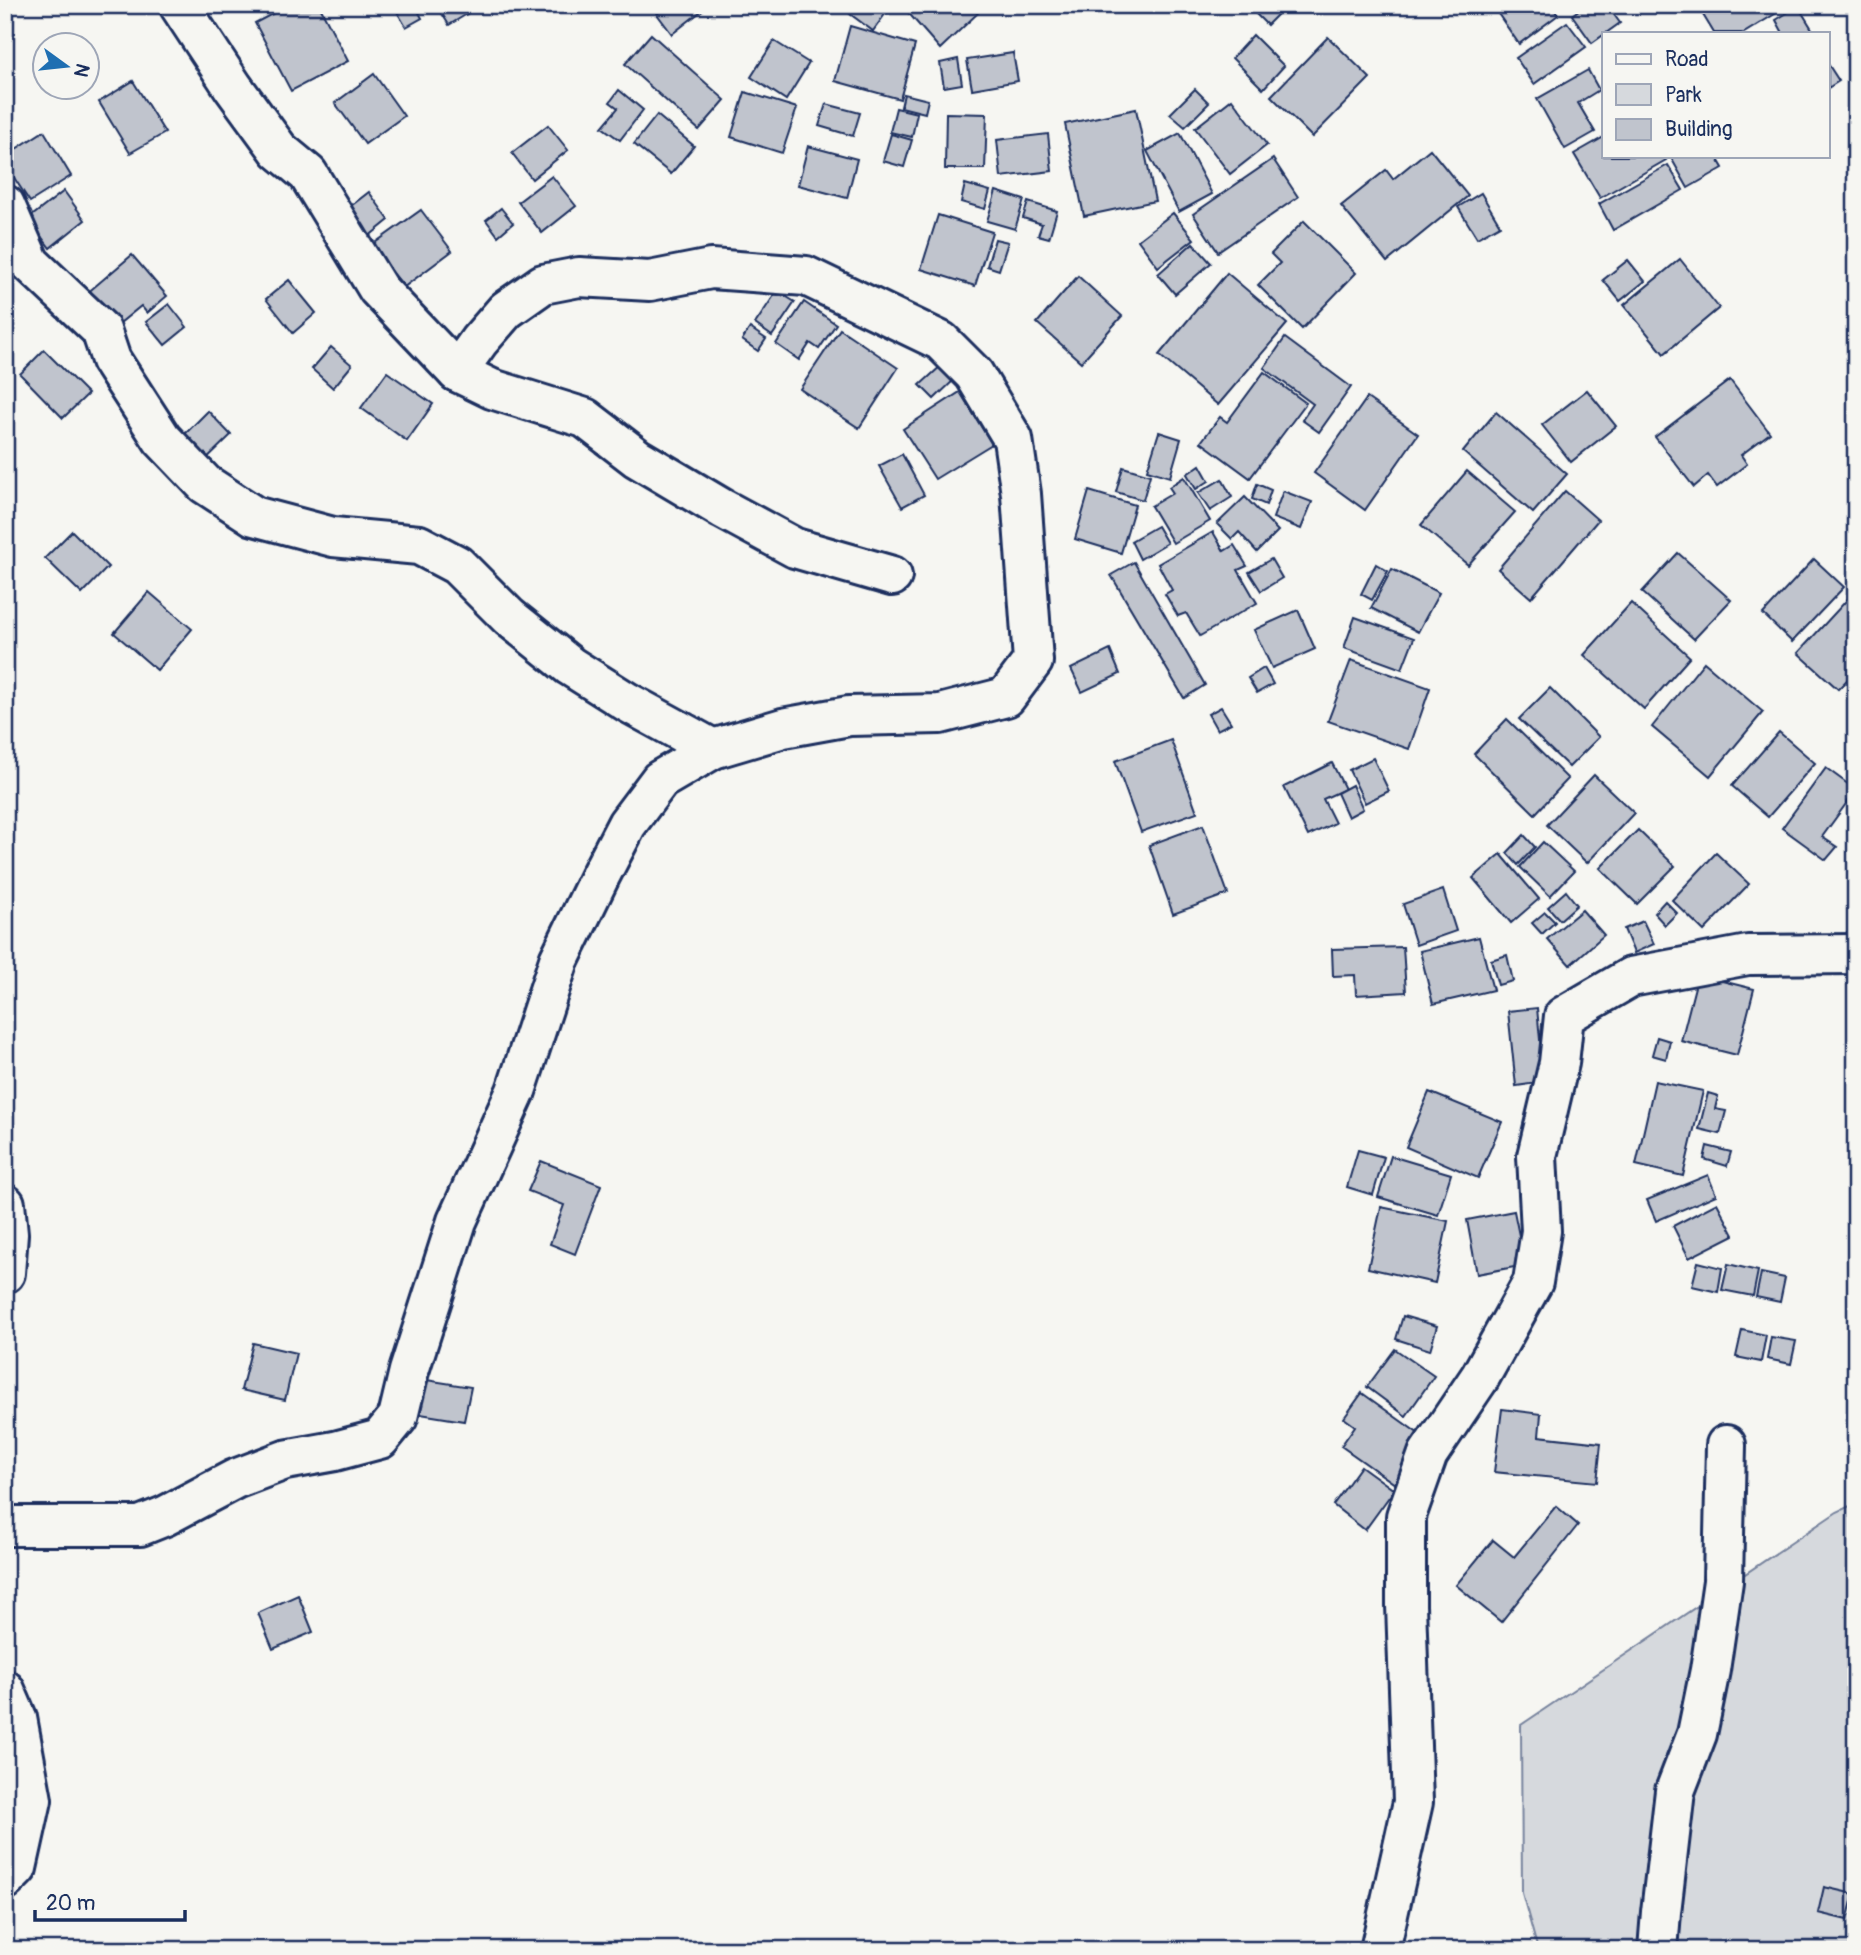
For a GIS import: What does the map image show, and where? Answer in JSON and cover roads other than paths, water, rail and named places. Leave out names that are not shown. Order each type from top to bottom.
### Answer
[{"type":"street","points":[[178,5],[279,150],[308,174],[378,289],[457,372],[492,389],[585,418],[637,458],[795,548],[892,576]]},
{"type":"street","points":[[5,205],[30,263],[101,330],[111,360],[162,439],[205,484],[254,516],[333,537],[419,545],[457,565],[509,617],[570,666],[627,702],[712,748]]},
{"type":"street","points":[[5,1526],[141,1526],[235,1479],[285,1460],[380,1439],[398,1417],[409,1371],[457,1221],[516,1091],[559,960],[627,824],[660,780],[712,748],[783,728],[849,716],[940,714],[1006,697],[1033,661],[1021,494],[1013,439],[974,374],[941,341],[806,276],[711,269],[650,282],[579,277],[543,284],[506,310],[457,372]]},
{"type":"street","points":[[1380,1950],[1413,1802],[1406,1605],[1406,1516],[1428,1454],[1480,1377],[1533,1282],[1541,1231],[1537,1156],[1559,1063],[1564,1016],[1631,976],[1748,955],[1856,954]]},
{"type":"street","points":[[5,1203],[8,1234],[5,1273]]},
{"type":"street","points":[[1658,1950],[1675,1791],[1697,1734],[1723,1581],[1726,1445]]},
{"type":"street","points":[[5,1690],[16,1718],[32,1800],[17,1868],[5,1880]]}]
